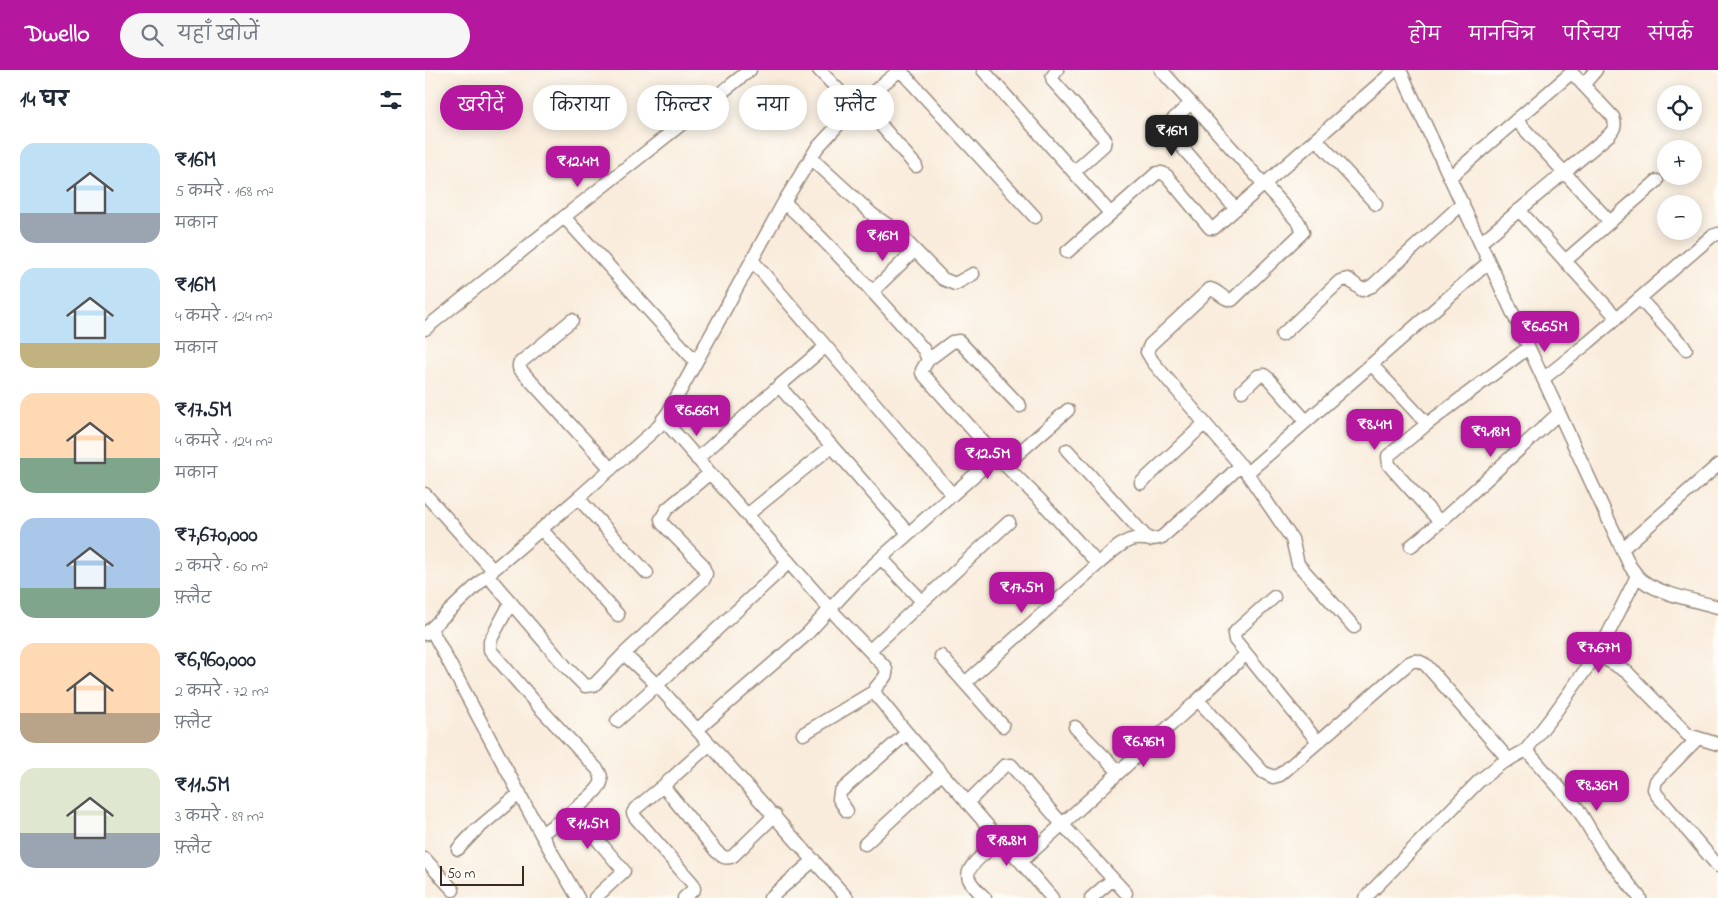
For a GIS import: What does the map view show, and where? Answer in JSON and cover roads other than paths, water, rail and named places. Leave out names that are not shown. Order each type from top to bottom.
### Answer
[{"type":"street","points":[[425,329],[750,70]]},
{"type":"street","points":[[819,70],[836,85]]},
{"type":"street","points":[[882,85],[900,70],[1035,218]]},
{"type":"street","points":[[983,70],[1110,213]]},
{"type":"street","points":[[1057,70],[1052,77],[1053,81],[1105,139],[1104,145],[1074,172]]},
{"type":"street","points":[[1161,70],[1299,223],[1303,232],[1233,298],[1229,300],[1214,289],[1210,289],[1147,352],[1153,362],[1204,424],[1244,469],[1292,539],[1298,564],[1354,627]]},
{"type":"street","points":[[1067,252],[1157,173],[1167,176],[1210,228],[1216,227],[1395,70]]},
{"type":"street","points":[[1400,70],[1622,549],[1637,576],[1648,584],[1663,590],[1718,607]]},
{"type":"street","points":[[1583,85],[1596,70]]},
{"type":"street","points":[[1450,177],[1570,74],[1574,75],[1613,117],[1615,128],[1609,135],[1481,243]]},
{"type":"street","points":[[1191,103],[1166,128],[1236,208]]},
{"type":"street","points":[[1516,120],[1610,222]]},
{"type":"street","points":[[578,898],[428,632],[491,573],[653,431],[663,419],[784,202],[811,158],[833,130]]},
{"type":"street","points":[[882,130],[916,166]]},
{"type":"street","points":[[1316,139],[1376,204]]},
{"type":"street","points":[[811,158],[873,215],[894,229],[943,279],[951,283],[959,283],[973,274]]},
{"type":"street","points":[[1565,261],[1657,181]]},
{"type":"street","points":[[784,202],[817,233],[872,292],[924,350],[929,360]]},
{"type":"street","points":[[1282,335],[1340,281],[1348,279],[1362,290],[1372,286],[1463,203]]},
{"type":"street","points":[[1519,210],[1617,318]]},
{"type":"street","points":[[564,217],[695,362]]},
{"type":"street","points":[[1543,379],[1640,299],[1712,236],[1718,234]]},
{"type":"street","points":[[872,292],[914,251]]},
{"type":"street","points":[[752,260],[952,494]]},
{"type":"street","points":[[965,683],[1123,544],[1133,539],[1157,539],[1170,531],[1244,469],[1306,421],[1489,262]]},
{"type":"street","points":[[1640,299],[1686,350]]},
{"type":"street","points":[[572,320],[521,362],[519,368],[611,469]]},
{"type":"street","points":[[1020,406],[959,341],[952,342],[929,360],[922,370],[922,373],[996,456],[1006,464],[1098,564]]},
{"type":"street","points":[[697,459],[825,347]]},
{"type":"street","points":[[1440,522],[1389,465],[1388,456],[1427,424],[1528,348]]},
{"type":"street","points":[[1372,365],[1427,424]]},
{"type":"street","points":[[1242,391],[1258,376],[1264,375],[1269,378],[1306,421]]},
{"type":"street","points":[[779,386],[908,533]]},
{"type":"street","points":[[1006,464],[1068,410]]},
{"type":"street","points":[[1411,546],[1440,522],[1559,413]]},
{"type":"street","points":[[663,419],[830,609],[870,650],[887,672],[875,691],[803,734]]},
{"type":"street","points":[[1141,483],[1204,424]]},
{"type":"street","points":[[747,515],[832,446]]},
{"type":"street","points":[[1067,450],[1149,540]]},
{"type":"street","points":[[697,730],[807,634],[881,558],[996,456]]},
{"type":"street","points":[[1622,549],[1718,465]]},
{"type":"street","points":[[425,494],[491,573],[511,602],[566,667],[585,686],[594,685],[624,654],[704,579],[706,574],[702,564],[663,523],[661,518],[667,509],[710,473]]},
{"type":"street","points":[[578,498],[647,573]]},
{"type":"street","points":[[870,650],[1009,522]]},
{"type":"street","points":[[542,530],[618,615]]},
{"type":"street","points":[[881,558],[922,601]]},
{"type":"street","points":[[617,721],[789,562]]},
{"type":"street","points":[[1365,898],[1479,781],[1492,770],[1525,750],[1597,654],[1637,576]]},
{"type":"street","points":[[1274,597],[1234,634],[1235,640],[1317,742]]},
{"type":"street","points":[[511,602],[490,641],[491,650],[601,774],[602,780],[600,785],[573,810],[541,834]]},
{"type":"street","points":[[624,654],[657,685],[775,815],[847,898]]},
{"type":"street","points":[[1021,862],[1246,654]]},
{"type":"street","points":[[1597,654],[1627,672],[1688,735],[1718,744]]},
{"type":"street","points":[[941,656],[1003,726]]},
{"type":"street","points":[[1198,700],[1267,775],[1273,777],[1280,775],[1414,660],[1426,665],[1509,760]]},
{"type":"street","points":[[875,691],[907,733],[1052,898]]},
{"type":"street","points":[[1075,727],[1119,772]]},
{"type":"street","points":[[847,811],[839,799],[840,792],[907,733]]},
{"type":"street","points":[[1698,738],[1656,781],[1654,789],[1657,795],[1718,866]]},
{"type":"street","points":[[684,898],[694,889],[693,884],[633,813],[635,809],[710,744]]},
{"type":"street","points":[[1525,750],[1578,809],[1604,854],[1640,898]]},
{"type":"street","points":[[967,803],[1004,766],[1011,765],[1126,893]]},
{"type":"street","points":[[865,844],[942,773]]},
{"type":"street","points":[[663,786],[716,852],[723,858],[733,856],[775,815]]},
{"type":"street","points":[[458,849],[475,831],[520,794]]},
{"type":"street","points":[[573,810],[624,871],[595,898]]},
{"type":"street","points":[[985,898],[968,878],[967,873],[973,864],[1000,840]]},
{"type":"street","points":[[425,858],[453,890]]},
{"type":"street","points":[[770,898],[814,860]]},
{"type":"street","points":[[1091,898],[1113,879]]}]
